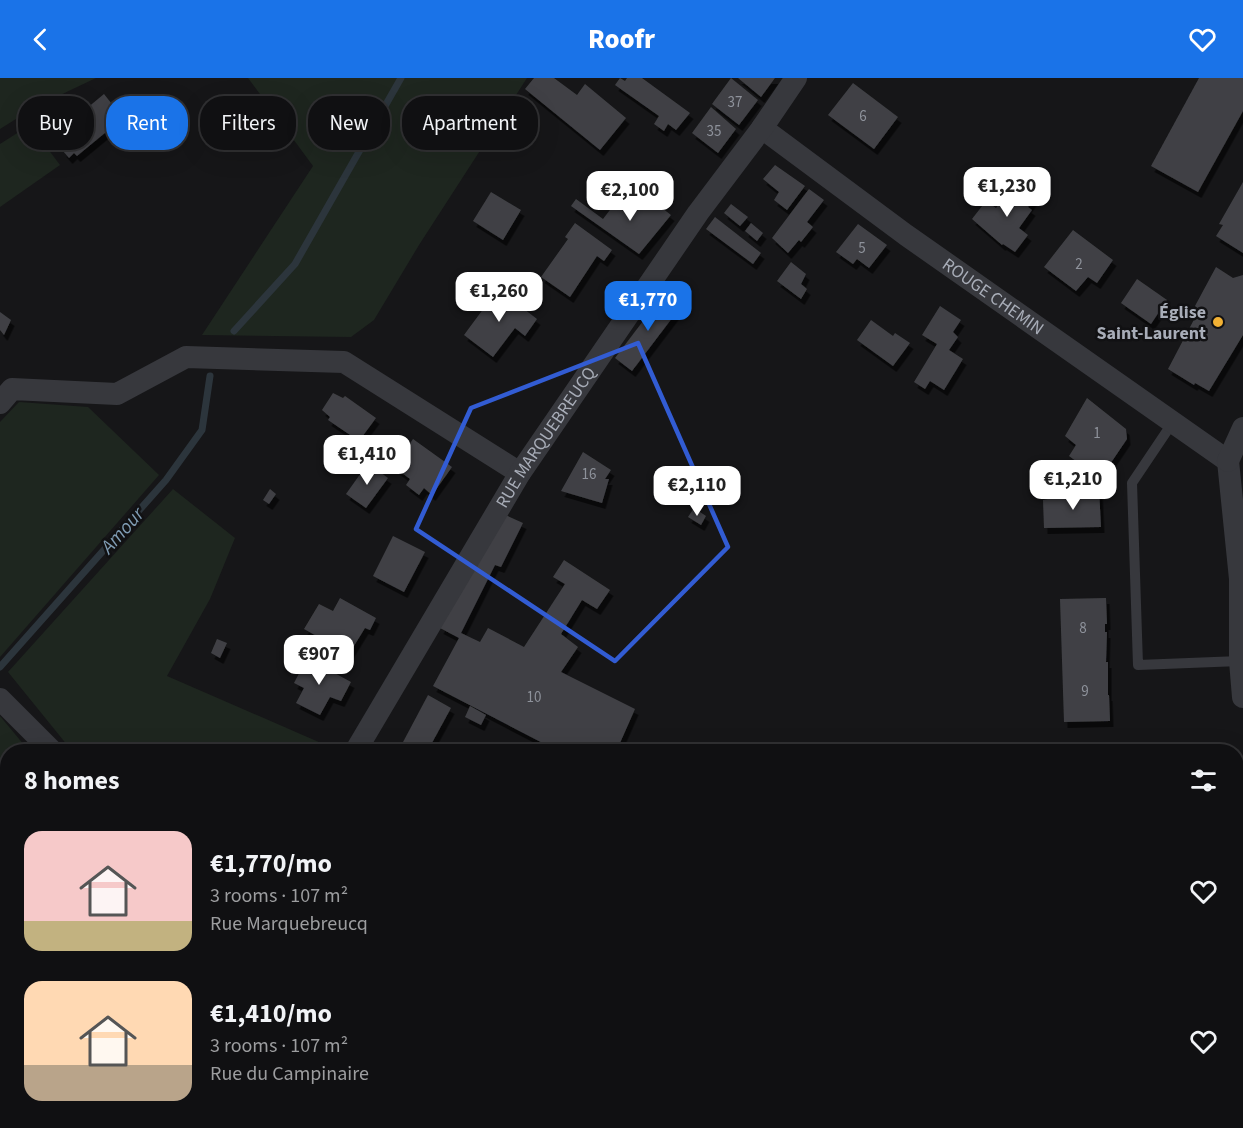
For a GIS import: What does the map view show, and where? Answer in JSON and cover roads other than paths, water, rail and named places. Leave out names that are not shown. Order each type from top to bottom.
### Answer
[{"type":"street","name":"RUE MARQUEBREUCQ","points":[[360,744],[520,473],[698,213],[762,128],[796,78]]},
{"type":"street","name":"ROUGE CHEMIN","points":[[762,128],[906,235],[1228,461]]},
{"type":"street","points":[[0,403],[12,389],[117,394],[186,357],[344,362],[520,473]]},
{"type":"street","points":[[1243,428],[1228,461],[1240,579],[1240,662],[1243,697]]},
{"type":"street","points":[[0,699],[45,744]]},
{"type":"lane","points":[[1173,422],[1132,483],[1138,665],[1240,662]]},
{"type":"waterway","name":"Amour","points":[[234,331],[295,264],[401,78]]},
{"type":"waterway","name":"Amour","points":[[0,667],[166,480],[202,430],[210,376]]},
{"type":"place","name":"Église Saint-Laurent","points":[[1218,322]]}]
